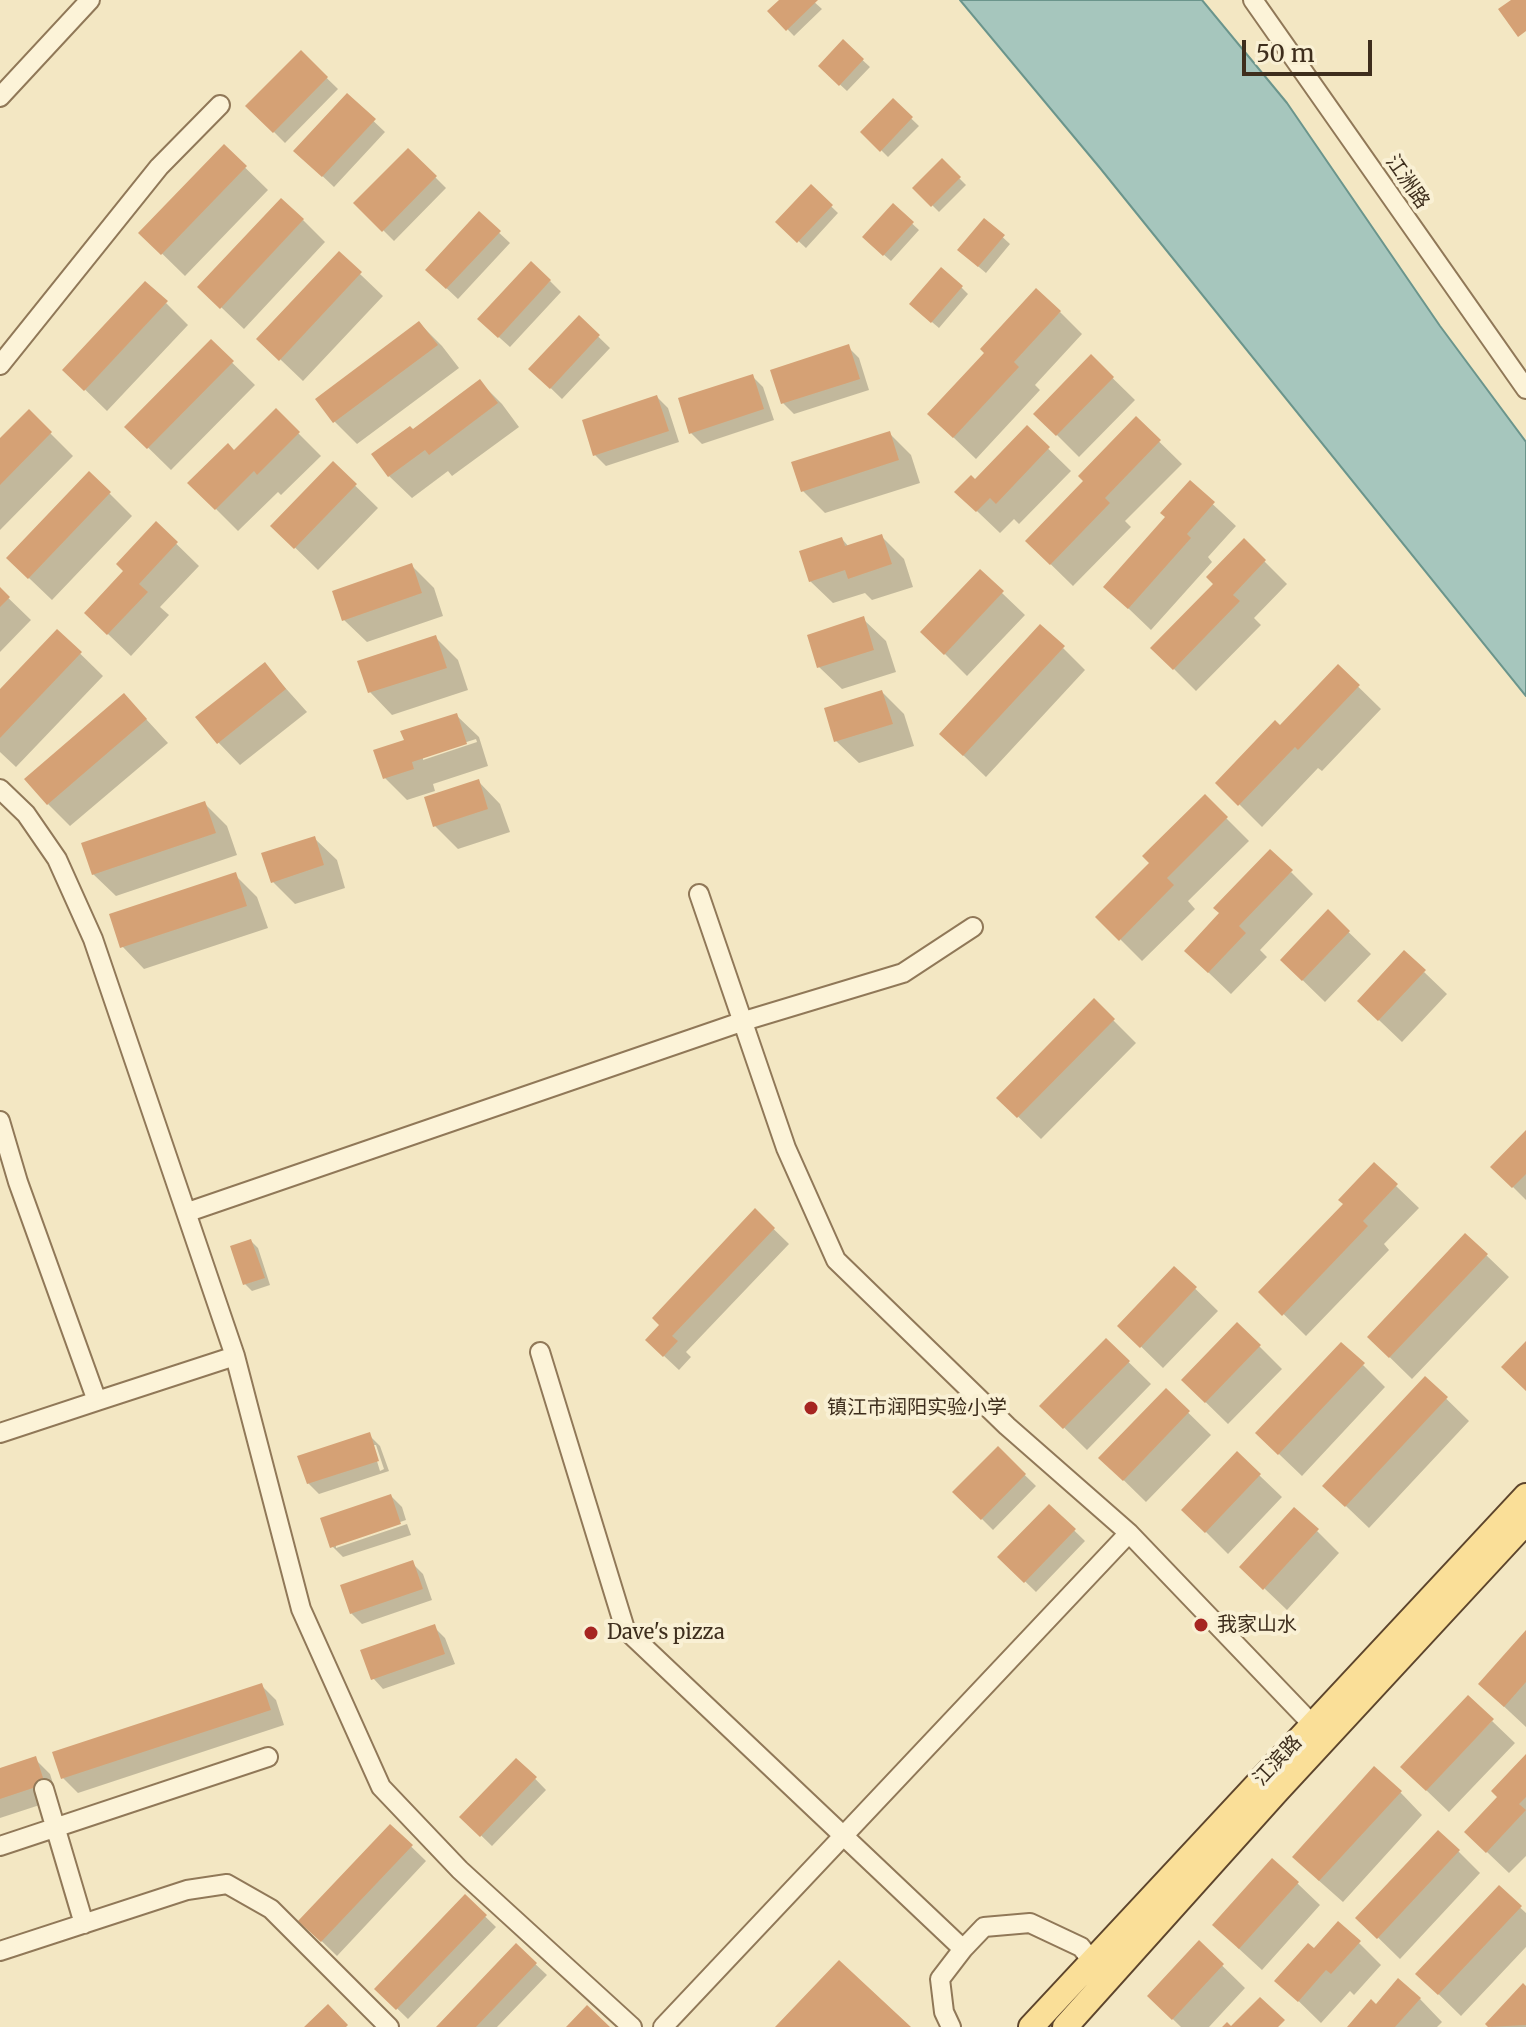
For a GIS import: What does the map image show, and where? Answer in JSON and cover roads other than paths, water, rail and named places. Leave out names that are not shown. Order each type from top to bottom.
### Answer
[{"type":"main road","name":"江滨路","points":[[1031,2027],[1526,1496]]},
{"type":"main road","name":"江滨路","points":[[1065,2027],[1277,1791],[1526,1522]]},
{"type":"street","points":[[0,97],[90,0]]},
{"type":"street","name":"江洲路","points":[[1253,0],[1526,389]]},
{"type":"street","points":[[0,365],[159,167],[220,105]]},
{"type":"street","points":[[0,789],[26,814],[57,859],[93,939],[235,1356],[301,1609],[381,1787],[460,1870],[632,2027]]},
{"type":"street","points":[[699,894],[786,1148],[836,1260],[1007,1426],[1129,1533],[1312,1724]]},
{"type":"street","points":[[188,1212],[744,1021],[903,973],[973,927]]},
{"type":"street","points":[[0,1121],[18,1182],[97,1401]]},
{"type":"street","points":[[540,1352],[625,1629],[963,1949]]},
{"type":"street","points":[[0,1433],[235,1356]]},
{"type":"street","points":[[663,2027],[1129,1533]]},
{"type":"street","points":[[0,1846],[268,1757]]},
{"type":"street","points":[[44,1789],[84,1924]]},
{"type":"street","points":[[0,1951],[187,1890],[227,1884],[271,1909],[389,2027]]},
{"type":"street","points":[[951,2027],[944,2012],[940,1979],[984,1927],[1030,1923],[1081,1947],[1092,1961]]},
{"type":"water","points":[[960,0],[1202,0],[1287,103],[1440,326],[1526,442],[1526,696],[1100,168]]},
{"type":"place","name":"镇江市润阳实验小学","points":[[811,1408]]},
{"type":"place","name":"我家山水","points":[[1201,1625]]},
{"type":"place","name":"Dave's pizza","points":[[591,1633]]}]
